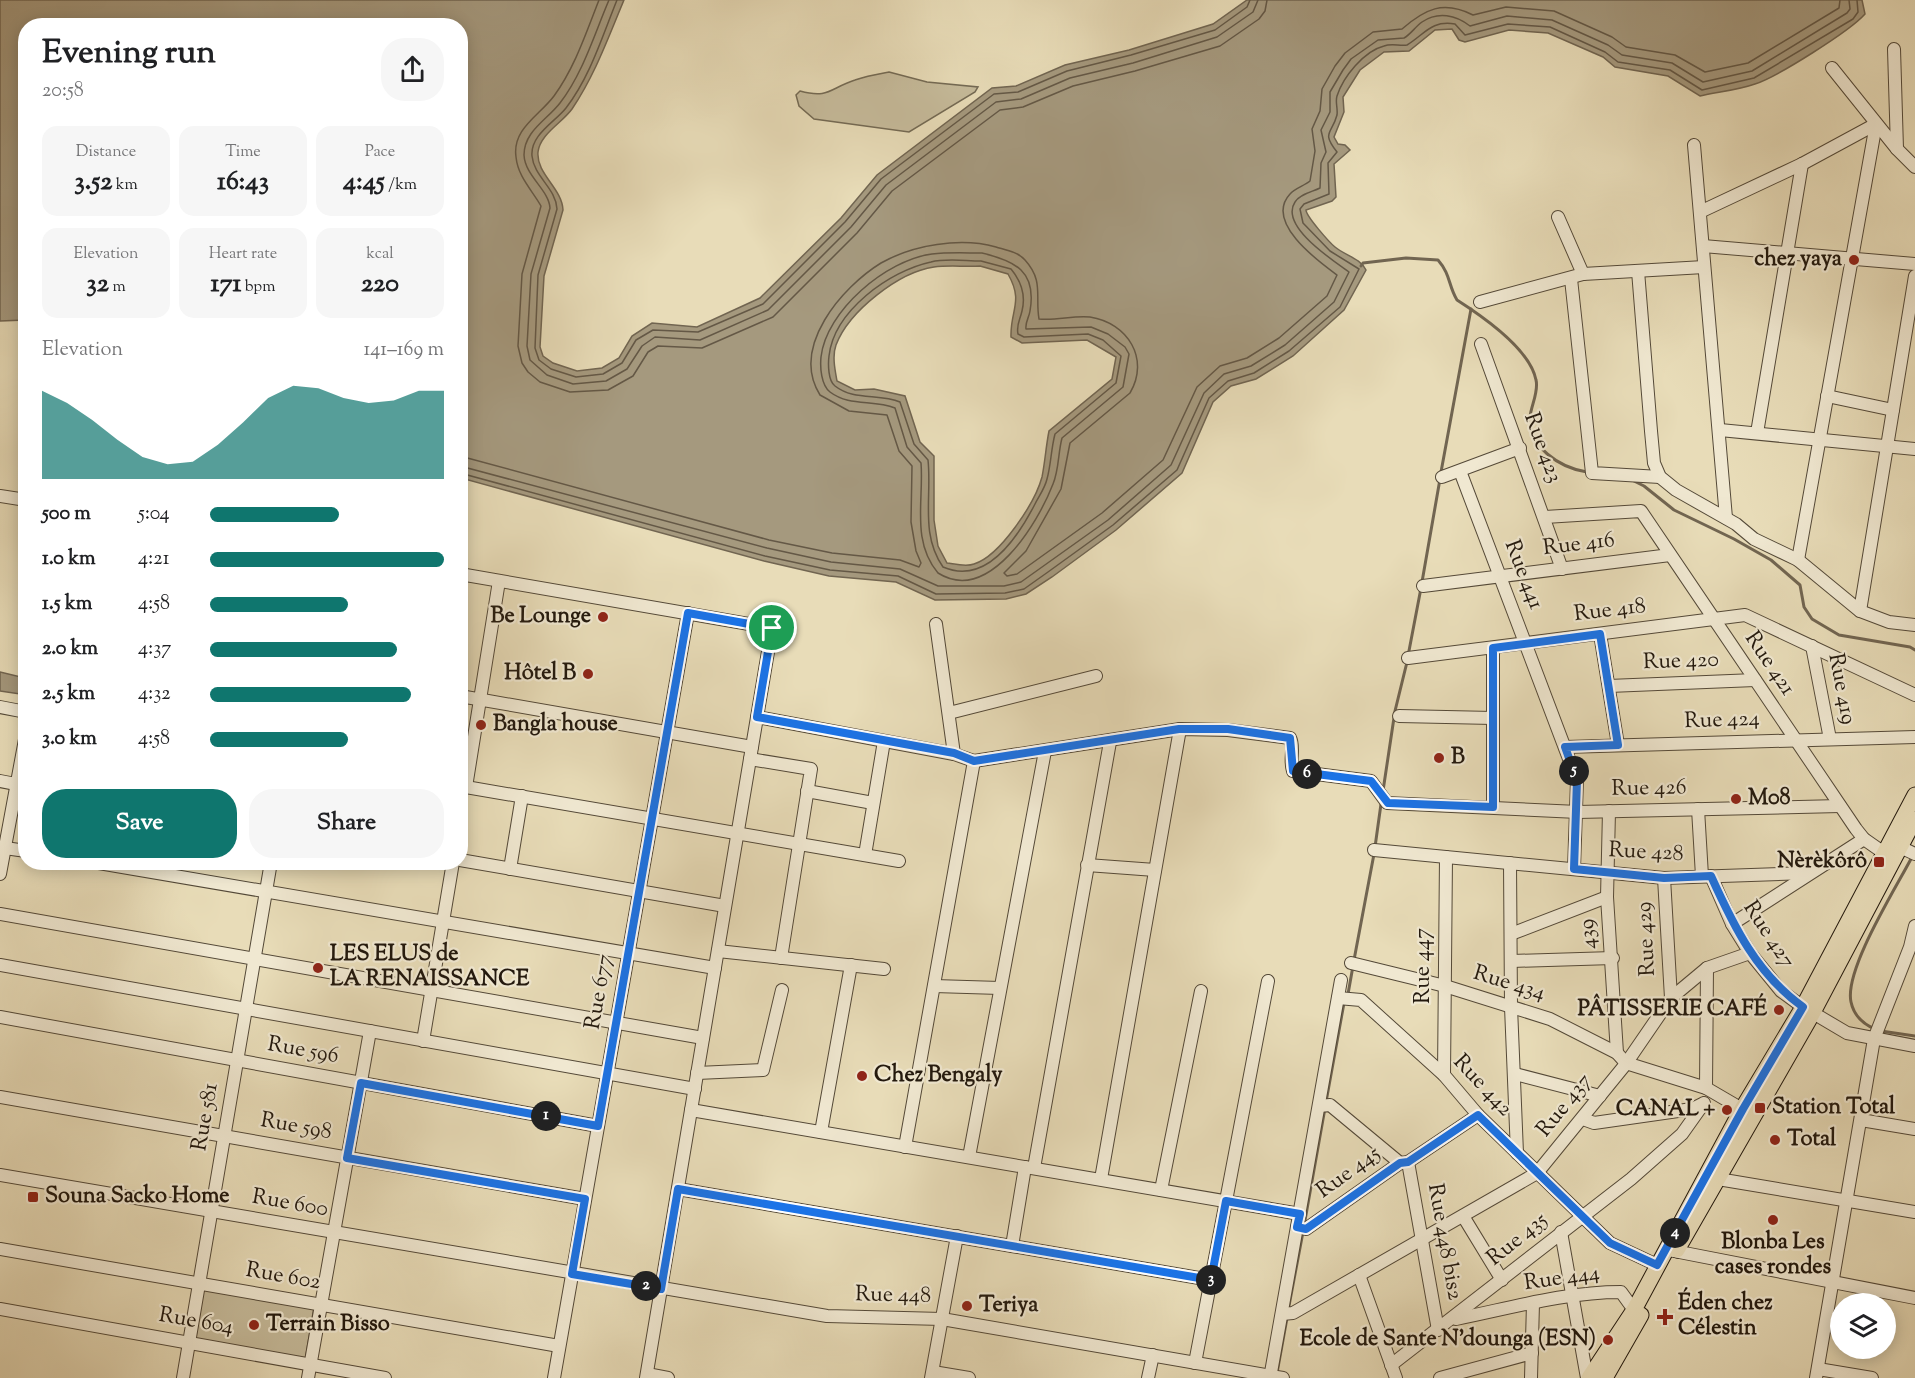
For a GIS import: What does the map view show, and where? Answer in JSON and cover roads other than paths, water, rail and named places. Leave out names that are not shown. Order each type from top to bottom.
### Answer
[{"type":"main road","points":[[1588,1378],[1634,1310],[1657,1265],[1671,1251],[1719,1179],[1808,1010],[1884,853],[1915,795]]},
{"type":"main road","points":[[1605,1378],[1743,1109],[1909,851],[1915,819]]},
{"type":"street","points":[[1894,49],[1897,149]]},
{"type":"street","points":[[1832,68],[1876,124],[1915,167]]},
{"type":"street","points":[[1702,211],[1802,164],[1876,124]]},
{"type":"street","points":[[1798,560],[1876,124]]},
{"type":"street","points":[[1694,144],[1702,211],[1704,267],[1726,519]]},
{"type":"street","points":[[1757,433],[1785,252],[1802,164]]},
{"type":"street","points":[[1558,217],[1583,274]]},
{"type":"street","points":[[1703,246],[1915,264]]},
{"type":"street","points":[[1479,302],[1583,274],[1704,267]]},
{"type":"street","points":[[1638,271],[1654,463],[1660,477],[1676,490],[1726,519],[1754,539],[1798,560],[1860,611],[1889,622],[1915,625]]},
{"type":"street","points":[[1860,611],[1915,276]]},
{"type":"street","points":[[1570,279],[1592,473],[1660,477]]},
{"type":"street","name":"Rue 423","points":[[1481,344],[1562,568]]},
{"type":"street","points":[[1827,396],[1893,410]]},
{"type":"street","points":[[1720,430],[1915,449]]},
{"type":"street","points":[[1442,477],[1520,448]]},
{"type":"street","name":"Rue 441","points":[[1460,471],[1502,576],[1577,780],[1578,812],[1574,869]]},
{"type":"street","points":[[0,496],[18,499]]},
{"type":"street","name":"Rue 421","points":[[1545,517],[1641,511],[1840,806],[1864,839],[1884,853]]},
{"type":"street","name":"Rue 416","points":[[1423,586],[1670,555]]},
{"type":"street","points":[[468,575],[772,628],[647,1376],[668,1378]]},
{"type":"street","points":[[468,760],[500,581]]},
{"type":"street","name":"Rue 677","points":[[554,1378],[688,613]]},
{"type":"street","name":"Rue 418","points":[[1408,658],[1745,615],[1812,646]]},
{"type":"street","points":[[936,624],[954,753]]},
{"type":"street","points":[[1600,634],[1618,745]]},
{"type":"street","points":[[1812,646],[1915,695]]},
{"type":"street","name":"Rue 419","points":[[1812,646],[1830,739]]},
{"type":"street","points":[[1493,648],[1493,807]]},
{"type":"street","points":[[949,714],[1096,676]]},
{"type":"street","name":"Rue 420","points":[[1609,686],[1755,680]]},
{"type":"street","points":[[468,697],[667,732],[811,769],[781,958]]},
{"type":"street","points":[[0,707],[18,710]]},
{"type":"street","points":[[1400,716],[1493,718]]},
{"type":"street","points":[[757,717],[954,753],[974,761],[1110,742],[1179,729],[1101,1179]]},
{"type":"street","name":"Rue 426","points":[[1179,729],[1228,729],[1290,738],[1293,771],[1371,781],[1383,799],[1578,812],[1840,806]]},
{"type":"street","name":"Rue 424","points":[[1565,747],[1915,737]]},
{"type":"street","points":[[865,855],[884,741]]},
{"type":"street","points":[[1012,1246],[1030,1168],[1110,742]]},
{"type":"street","points":[[969,1157],[1045,751]]},
{"type":"street","points":[[905,1147],[974,761]]},
{"type":"street","points":[[0,782],[18,785]]},
{"type":"street","points":[[468,787],[899,861]]},
{"type":"street","points":[[807,791],[873,803]]},
{"type":"street","points":[[510,869],[522,796]]},
{"type":"street","points":[[0,874],[18,797]]},
{"type":"street","name":"Rue 427","points":[[1698,809],[1707,876],[1750,953],[1781,991],[1847,1033],[1915,1046]]},
{"type":"street","name":"439","points":[[1609,811],[1607,897],[1613,958],[1617,1053]]},
{"type":"street","name":"Rue 428","points":[[1732,924],[1807,873],[1864,839]]},
{"type":"street","points":[[5,848],[18,850]]},
{"type":"street","name":"Rue 428","points":[[1374,850],[1664,878],[1807,873]]},
{"type":"street","name":"Rue 447","points":[[1444,1075],[1446,857]]},
{"type":"street","points":[[468,861],[725,906]]},
{"type":"street","points":[[1510,863],[1511,1007],[1516,1153]]},
{"type":"street","points":[[1087,865],[1155,870]]},
{"type":"street","points":[[139,870],[715,968]]},
{"type":"street","name":"Rue 581","points":[[183,1378],[270,870]]},
{"type":"street","points":[[423,1041],[452,870]]},
{"type":"street","name":"Rue 429","points":[[1664,878],[1671,998]]},
{"type":"street","points":[[1511,934],[1607,897]]},
{"type":"street","points":[[0,914],[703,1038]]},
{"type":"street","points":[[1872,1378],[1817,1373],[1874,1039],[1912,948],[1915,926]]},
{"type":"street","points":[[718,951],[884,969]]},
{"type":"street","name":"Rue 437","points":[[1287,1314],[1537,1173],[1626,1063],[1671,998],[1707,968],[1750,953]]},
{"type":"street","points":[[1512,961],[1613,958]]},
{"type":"street","name":"Rue 434","points":[[1351,963],[1445,986],[1550,1019],[1617,1053],[1626,1063]]},
{"type":"street","points":[[0,965],[694,1089]]},
{"type":"street","points":[[822,1132],[851,965]]},
{"type":"street","points":[[1707,968],[1712,1091]]},
{"type":"street","points":[[1275,1377],[1301,1228],[1300,1214],[1341,980]]},
{"type":"street","points":[[1195,1362],[1268,981]]},
{"type":"street","points":[[934,986],[1000,988]]},
{"type":"street","points":[[697,1073],[763,1070],[782,990]]},
{"type":"street","points":[[1161,1190],[1201,991]]},
{"type":"street","name":"Rue 442","points":[[1338,998],[1361,1000],[1444,1075],[1478,1115],[1610,1243],[1657,1265]]},
{"type":"street","name":"Rue 596","points":[[0,1017],[598,1126]]},
{"type":"street","points":[[308,1378],[370,1031]]},
{"type":"street","points":[[1626,1063],[1712,1091],[1743,1109]]},
{"type":"street","points":[[1515,1074],[1600,1096]]},
{"type":"street","name":"Rue 435","points":[[1391,1365],[1452,1320],[1682,1134],[1712,1091]]},
{"type":"street","name":"Rue 598","points":[[0,1096],[585,1199]]},
{"type":"street","points":[[1583,1119],[1594,1124],[1692,1109],[1704,1103]]},
{"type":"street","points":[[1319,1106],[1330,1105],[1404,1162]]},
{"type":"street","points":[[691,1110],[1300,1214]]},
{"type":"street","name":"Rue 445","points":[[1301,1228],[1478,1115]]},
{"type":"street","points":[[1861,1120],[1915,1129]]},
{"type":"street","name":"Rue 448 bis2","points":[[1404,1162],[1422,1239],[1438,1330]]},
{"type":"street","name":"Rue 600","points":[[0,1174],[572,1274]]},
{"type":"street","points":[[1719,1179],[1915,1212]]},
{"type":"street","points":[[678,1189],[1211,1280]]},
{"type":"street","points":[[1463,1216],[1502,1280]]},
{"type":"street","points":[[1561,1232],[1570,1295],[1588,1378]]},
{"type":"street","points":[[957,1236],[932,1375],[969,1378]]},
{"type":"street","name":"Rue 602","points":[[0,1249],[559,1346]]},
{"type":"street","points":[[1671,1251],[1915,1298]]},
{"type":"street","name":"Rue 448","points":[[572,1274],[827,1316],[942,1318],[1275,1377]]},
{"type":"street","points":[[1359,1275],[1396,1378]]},
{"type":"street","name":"Rue 444","points":[[1452,1320],[1570,1295],[1622,1292],[1634,1310]]},
{"type":"street","points":[[1531,1378],[1533,1303]]},
{"type":"street","name":"Rue 604","points":[[0,1309],[385,1378]]},
{"type":"street","points":[[1440,1378],[1532,1353]]},
{"type":"street","points":[[1149,1378],[1153,1355]]},
{"type":"water","points":[[0,0],[624,0],[588,83],[572,109],[543,140],[538,152],[541,167],[562,202],[563,210],[544,276],[540,347],[543,356],[553,363],[577,371],[602,368],[619,358],[632,336],[652,323],[697,327],[760,298],[841,218],[877,175],[992,88],[1016,86],[1065,65],[1129,50],[1213,24],[1247,0],[1862,0],[1865,14],[1829,42],[1765,80],[1742,88],[1700,96],[1668,76],[1615,67],[1603,57],[1548,33],[1509,30],[1465,42],[1459,40],[1452,29],[1435,30],[1409,51],[1384,52],[1360,70],[1343,97],[1344,112],[1334,137],[1338,144],[1345,145],[1350,150],[1334,164],[1336,197],[1332,201],[1306,210],[1332,244],[1360,263],[1366,270],[1344,310],[1293,356],[1256,379],[1231,386],[1213,402],[1182,473],[1116,530],[1026,594],[1006,599],[935,600],[896,582],[829,576],[764,561],[468,480],[468,18],[18,18],[18,320],[0,321]],"holes":[[[945,266],[980,266],[1008,274],[1016,299],[1011,337],[1022,343],[1087,340],[1116,357],[1112,379],[1049,431],[1042,477],[1038,488],[1024,514],[1005,540],[995,551],[974,564],[947,563],[938,546],[934,520],[934,456],[920,442],[905,396],[874,389],[855,390],[837,381],[834,363],[835,349],[843,332],[863,307],[891,285],[920,270]]]},
{"type":"water","points":[[0,672],[18,676],[18,694],[0,691]]},
{"type":"waterway","points":[[1361,266],[1363,263],[1406,258],[1438,260],[1445,270],[1457,300],[1504,334],[1532,368],[1537,384],[1530,417],[1531,428],[1540,447],[1566,466],[1587,472]]},
{"type":"waterway","points":[[1441,472],[1471,309]]},
{"type":"waterway","points":[[1422,582],[1440,479]]},
{"type":"waterway","points":[[1632,480],[1644,486],[1674,510],[1771,560],[1800,585],[1804,607],[1812,619],[1839,635],[1910,647],[1915,650]]},
{"type":"waterway","points":[[1408,656],[1421,588]]},
{"type":"waterway","points":[[1383,791],[1395,711],[1407,662]]},
{"type":"waterway","points":[[1375,847],[1381,804]]},
{"type":"waterway","points":[[1354,960],[1374,854]]},
{"type":"waterway","points":[[1875,1029],[1863,1022],[1854,1011],[1851,1002],[1851,988],[1863,950],[1912,857]]},
{"type":"waterway","points":[[1348,994],[1353,966]]},
{"type":"waterway","points":[[1326,1102],[1344,1003]]},
{"type":"waterway","points":[[1881,1031],[1915,1036]]},
{"type":"waterway","points":[[1304,1226],[1325,1108]]},
{"type":"waterway","points":[[1288,1311],[1303,1232]]},
{"type":"waterway","points":[[1277,1373],[1287,1318]]},
{"type":"place","name":"chez yaya","points":[[1854,260]]},
{"type":"place","name":"Be Lounge","points":[[603,617]]},
{"type":"place","name":"Hôtel B","points":[[588,674]]},
{"type":"place","name":"Bangla house","points":[[481,725]]},
{"type":"place","name":"B","points":[[1439,758]]},
{"type":"place","name":"M08","points":[[1736,799]]},
{"type":"place","name":"Nèrèkôrô","points":[[1879,862]]},
{"type":"place","name":"LES ELUS de LA RENAISSANCE","points":[[318,968]]},
{"type":"place","name":"PÂTISSERIE CAFÉ","points":[[1779,1010]]},
{"type":"place","name":"Chez Bengaly","points":[[862,1076]]},
{"type":"place","name":"Station Total","points":[[1760,1108]]},
{"type":"place","name":"CANAL +","points":[[1727,1110]]},
{"type":"place","name":"Total","points":[[1775,1140]]},
{"type":"place","name":"Souna Sacko Home","points":[[33,1197]]},
{"type":"place","name":"Blonba Les cases rondes","points":[[1773,1220]]},
{"type":"place","name":"Teriya","points":[[967,1306]]},
{"type":"place","name":"Éden chez Célestin","points":[[1665,1317]]},
{"type":"place","name":"Terrain Bisso","points":[[254,1325]]},
{"type":"place","name":"Ecole de Sante N'dounga (ESN)","points":[[1608,1340]]}]
